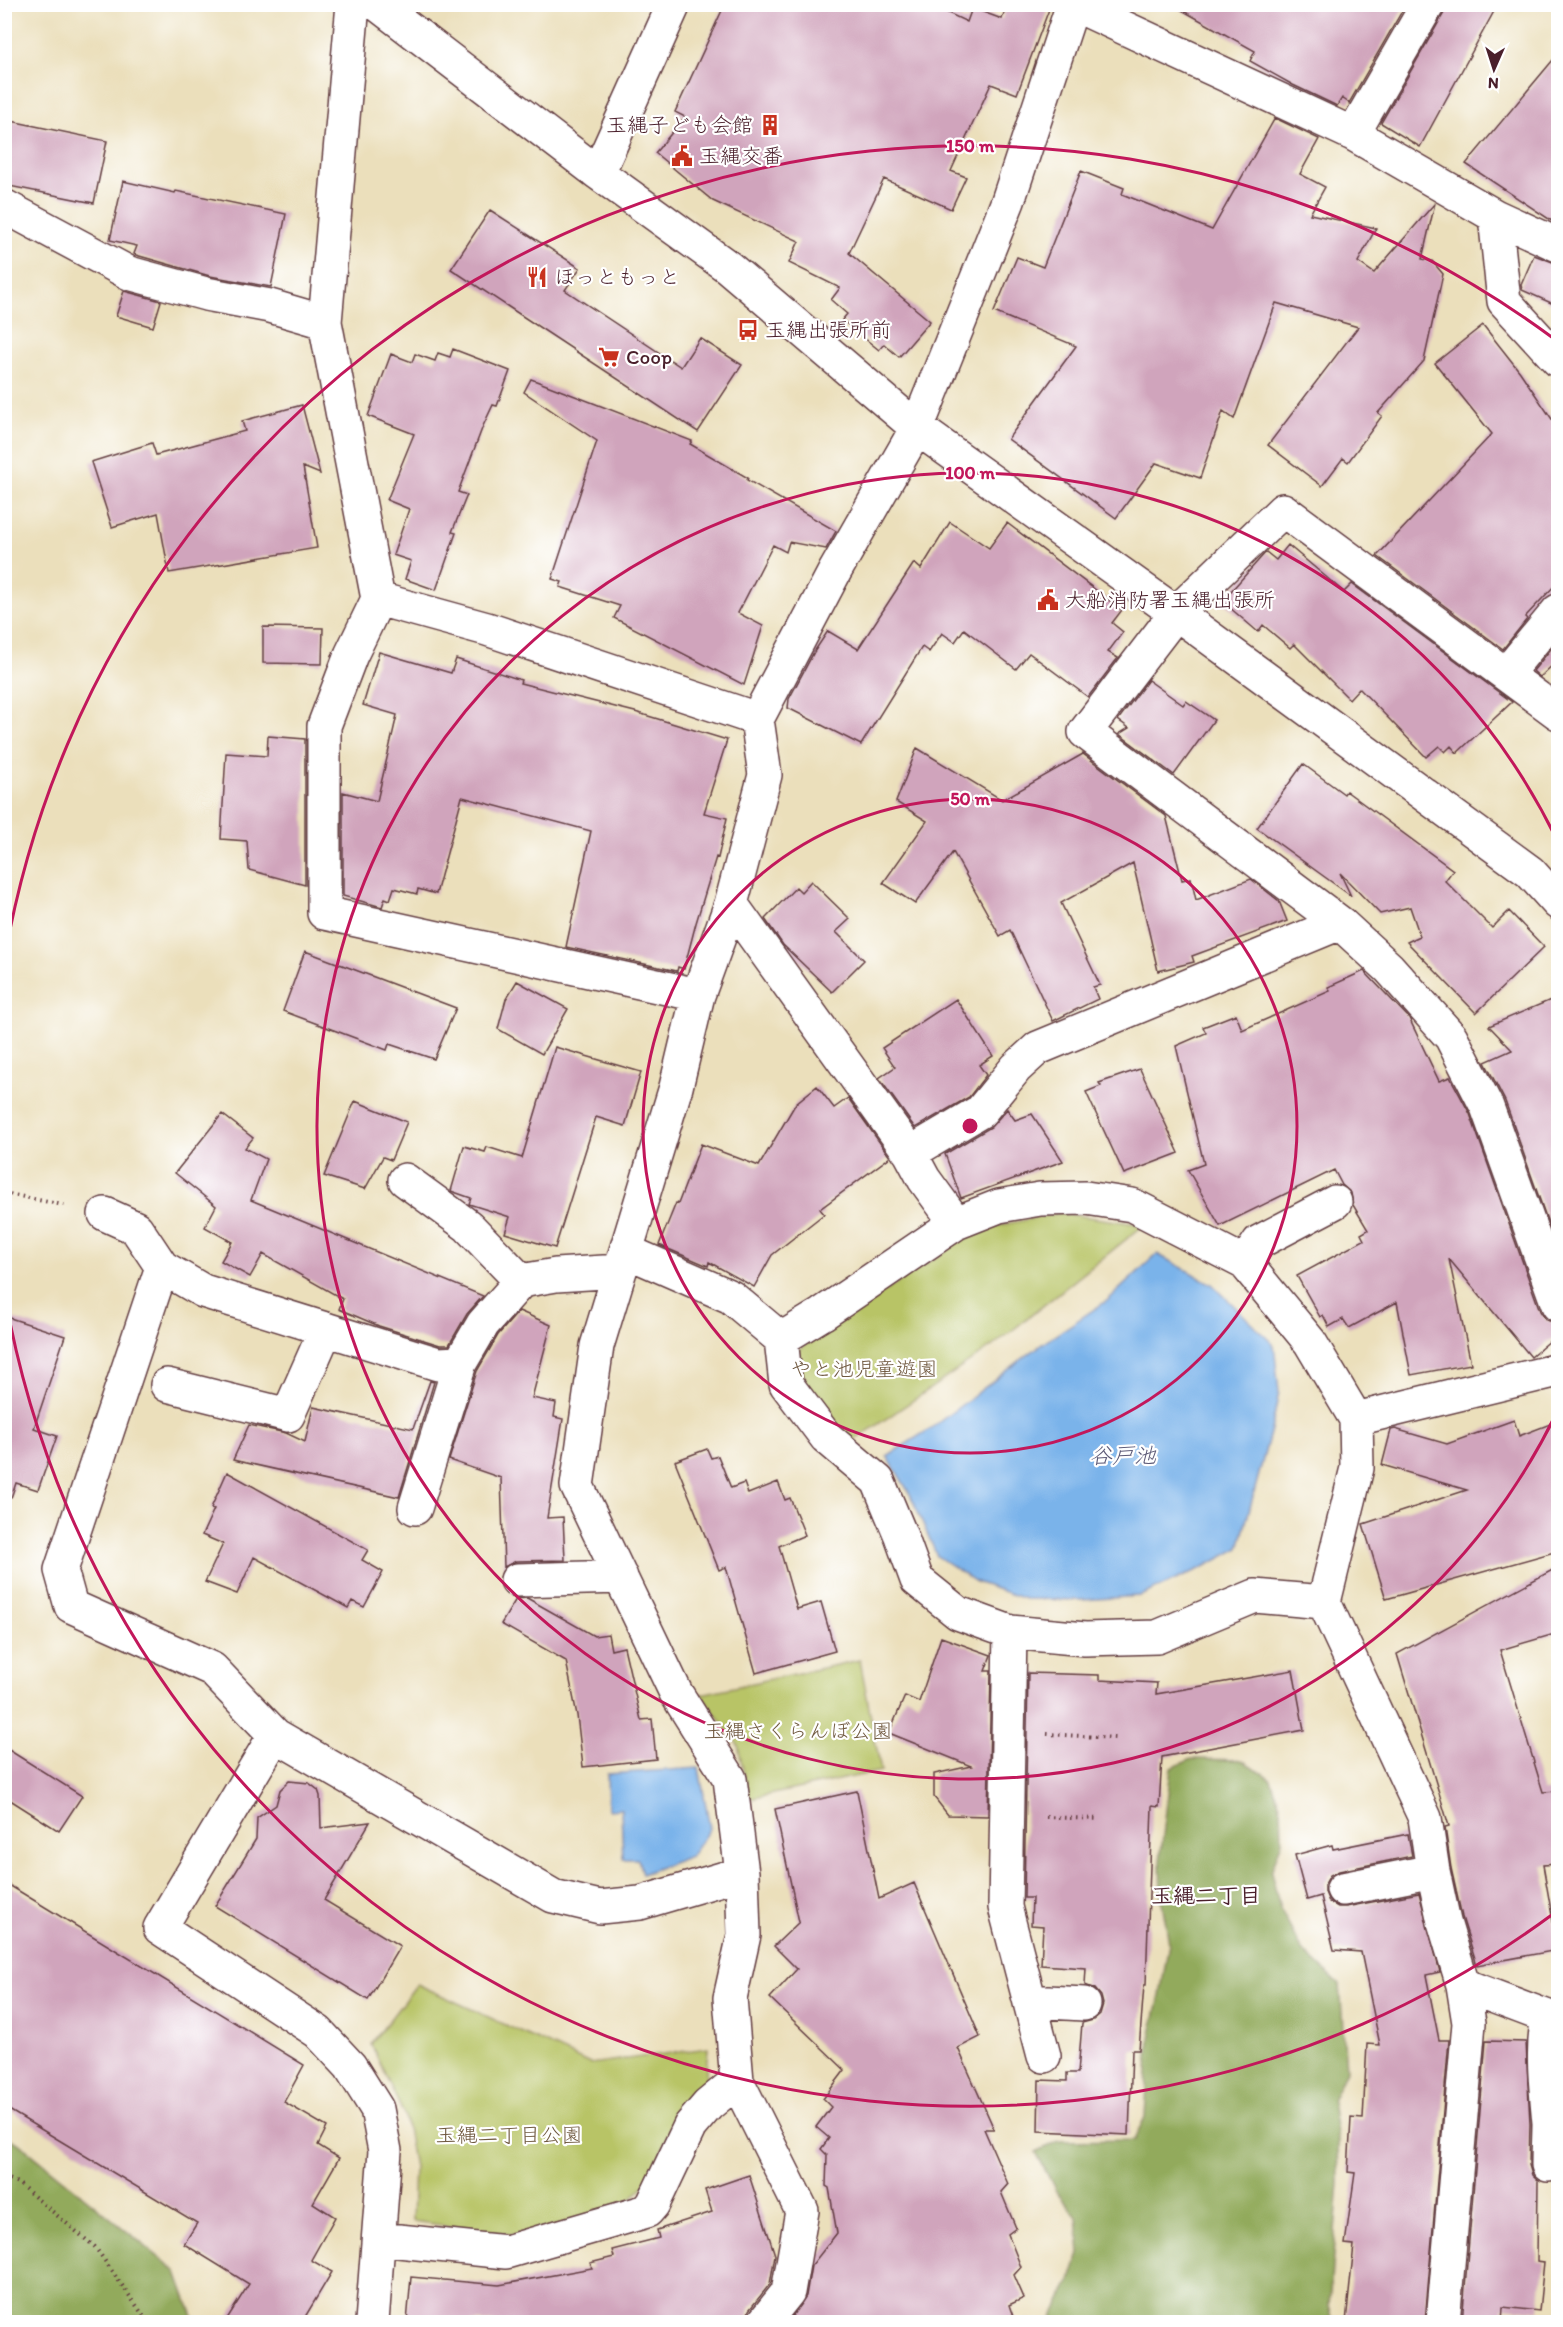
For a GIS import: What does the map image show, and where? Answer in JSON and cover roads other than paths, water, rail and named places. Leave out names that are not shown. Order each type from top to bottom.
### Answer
[{"type":"street","points":[[353,4],[325,322],[378,599],[351,655],[324,726],[324,913],[699,995]]},
{"type":"street","points":[[376,4],[598,173],[728,267],[917,428],[1176,613],[1530,872],[1558,903]]},
{"type":"street","points":[[598,173],[674,4]]},
{"type":"street","points":[[764,2322],[788,2292],[802,2211],[737,2081],[730,1998],[744,1935],[742,1873],[730,1779],[676,1693],[577,1486],[597,1346],[676,1087],[699,995],[731,904],[765,775],[757,719],[835,571],[917,428],[1008,201],[1073,4],[1353,134],[1495,216],[1558,245]]},
{"type":"street","points":[[1353,134],[1428,4]]},
{"type":"street","points":[[4,206],[129,273],[206,294],[270,306],[325,322]]},
{"type":"street","points":[[1495,216],[1504,301],[1558,360]]},
{"type":"street","points":[[1558,713],[1283,510],[1176,613],[1085,732],[1340,923],[1389,968],[1451,1037],[1487,1107],[1558,1305]]},
{"type":"street","points":[[378,599],[487,629],[757,719]]},
{"type":"street","points":[[1506,674],[1558,611]]},
{"type":"street","points":[[731,904],[910,1153],[924,1179],[956,1224]]},
{"type":"street","points":[[910,1153],[981,1111],[1016,1068],[1038,1048],[1340,923]]},
{"type":"street","points":[[405,1180],[468,1226],[521,1281]]},
{"type":"street","points":[[781,1339],[956,1224],[999,1206],[1040,1199],[1086,1198],[1132,1205],[1245,1263],[1310,1342],[1356,1419],[1357,1468],[1324,1602],[1425,1818],[1433,1871],[1444,1922],[1463,1985],[1469,2024],[1443,2322]]},
{"type":"street","points":[[1245,1263],[1259,1242],[1335,1202]]},
{"type":"street","points":[[105,1214],[136,1228],[162,1267],[203,1292],[438,1364],[460,1363]]},
{"type":"street","points":[[415,1508],[460,1363],[483,1324],[521,1281],[623,1261],[731,1297],[781,1339],[786,1384],[826,1437],[878,1481],[902,1536],[917,1580],[957,1613],[1010,1632],[1085,1639],[1157,1637],[1254,1596],[1324,1602]]},
{"type":"street","points":[[162,1267],[61,1570],[71,1606],[212,1669],[275,1735],[553,1896],[600,1907],[640,1903],[742,1873]]},
{"type":"street","points":[[167,1385],[288,1415],[326,1329]]},
{"type":"street","points":[[1356,1419],[1558,1370]]},
{"type":"street","points":[[517,1580],[621,1577]]},
{"type":"street","points":[[1010,1632],[1005,1907],[1044,2056]]},
{"type":"street","points":[[275,1735],[160,1928],[318,2032],[350,2066],[377,2109],[385,2151],[372,2322]]},
{"type":"street","points":[[1343,1889],[1433,1871]]},
{"type":"street","points":[[1463,1985],[1553,2017],[1544,2035],[1544,2067],[1549,2123],[1548,2165]]},
{"type":"street","points":[[1030,2001],[1084,2004]]},
{"type":"street","points":[[379,2239],[506,2252],[647,2211],[653,2204],[690,2126],[708,2105],[737,2081]]},
{"type":"water","name":"谷戸池","points":[[1157,1254],[1212,1284],[1274,1345],[1279,1392],[1239,1548],[1202,1568],[1140,1596],[1083,1600],[1025,1599],[976,1582],[937,1556],[910,1494],[887,1456],[930,1429],[1042,1344],[1108,1300]]},
{"type":"water","points":[[699,1768],[710,1828],[691,1856],[642,1874],[638,1859],[623,1859],[621,1809],[608,1810],[607,1774]]},
{"type":"place","name":"玉縄子ども会館","points":[[770,125]]},
{"type":"place","name":"玉縄交番","points":[[682,156]]},
{"type":"place","name":"ほっともっと","points":[[537,277]]},
{"type":"place","name":"玉縄出張所前","points":[[748,330]]},
{"type":"place","name":"Coop","points":[[609,357]]},
{"type":"place","name":"大船消防署玉縄出張所","points":[[1048,600]]},
{"type":"district","name":"玉縄二丁目","points":[[1206,1895]]},
{"type":"park label","name":"やと池児童遊園","points":[[864,1369]]},
{"type":"park label","name":"玉縄さくらんぼ公園","points":[[798,1731]]},
{"type":"park label","name":"玉縄二丁目公園","points":[[509,2135]]}]
